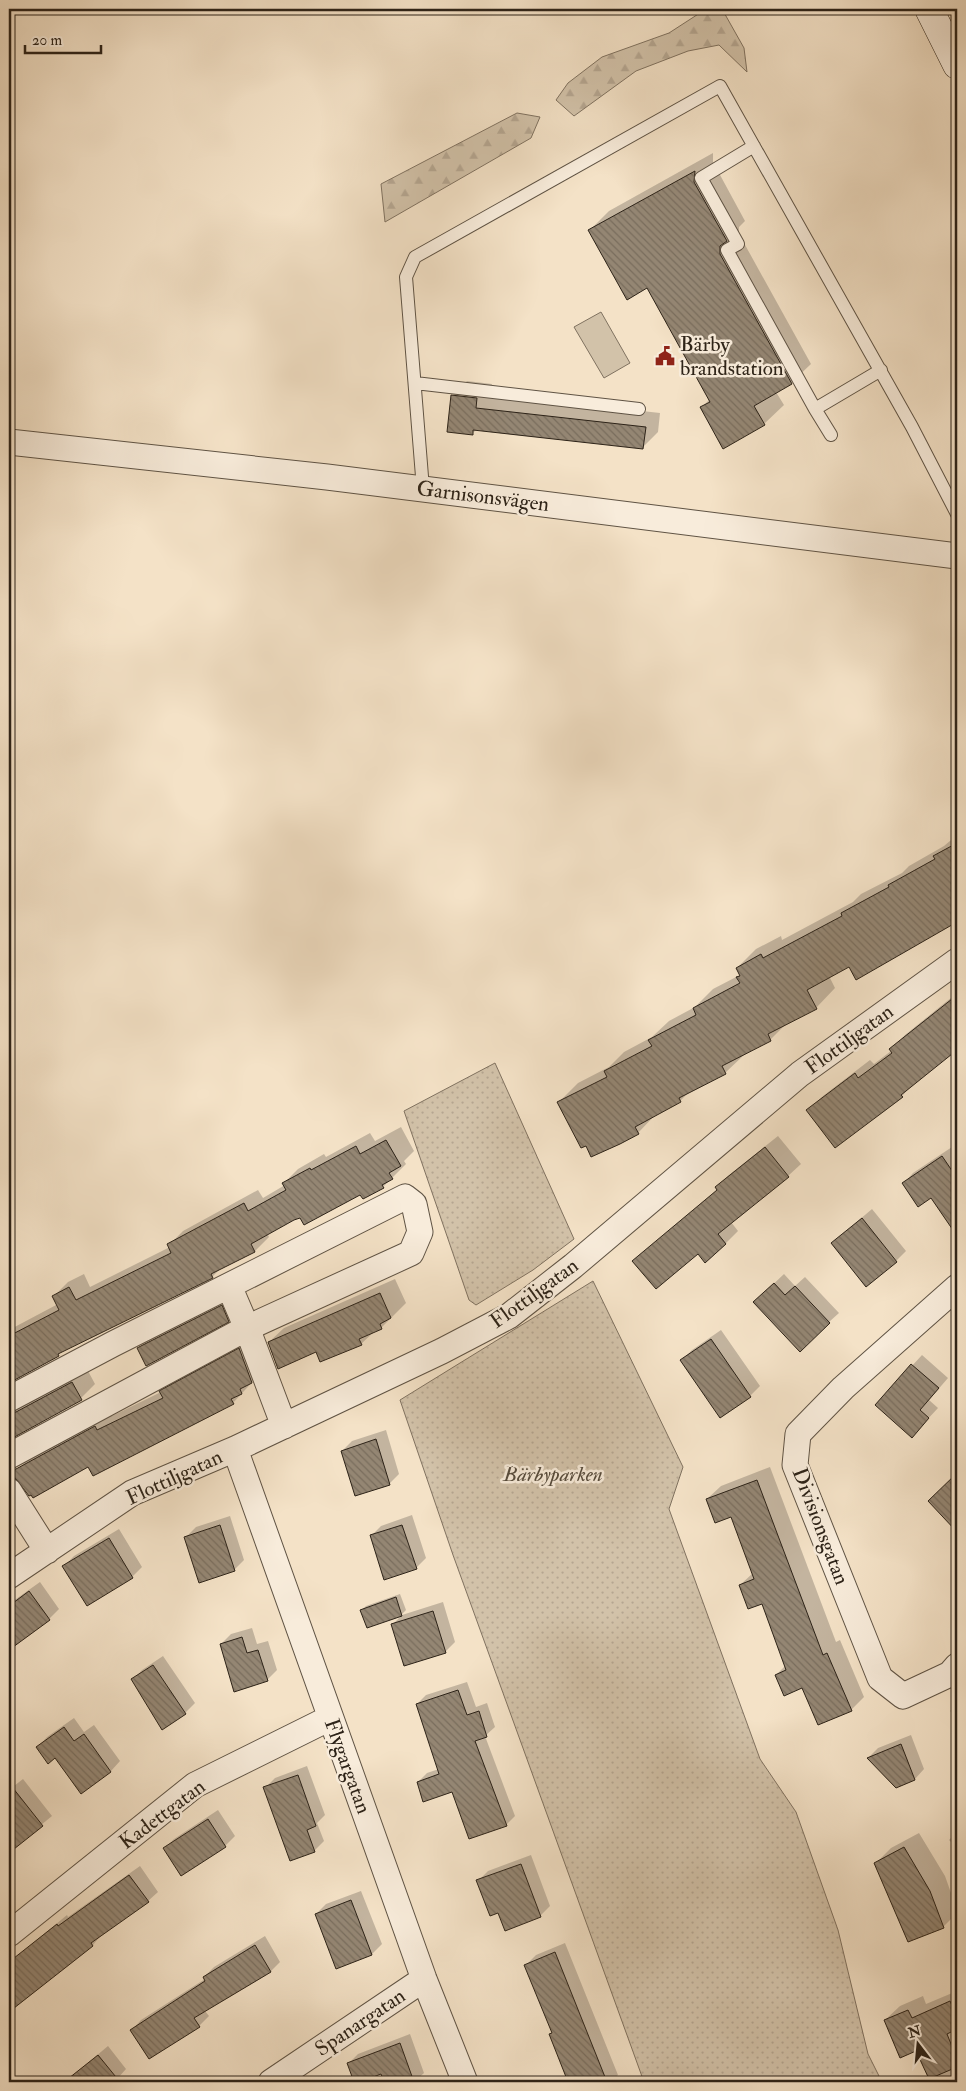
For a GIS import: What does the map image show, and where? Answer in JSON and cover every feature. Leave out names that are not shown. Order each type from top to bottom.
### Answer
[{"type":"main road","points":[[929,9],[957,65]]},
{"type":"main road","points":[[948,9],[957,23]]},
{"type":"street","name":"Garnisonsvägen","points":[[9,442],[423,489],[957,556]]},
{"type":"street","name":"Flottiljgatan","points":[[9,1576],[132,1493],[284,1426],[442,1351],[509,1316],[573,1266],[800,1074],[957,961]]},
{"type":"street","points":[[9,1399],[113,1344],[405,1197],[414,1204],[420,1232],[411,1253],[247,1328],[9,1456]]},
{"type":"street","points":[[229,1286],[284,1426]]},
{"type":"street","name":"Divisionsgatan","points":[[957,1286],[843,1388],[798,1434],[794,1465],[880,1678],[903,1696],[950,1674],[957,1666]]},
{"type":"street","name":"Flygargatan","points":[[235,1449],[424,1978],[465,2082]]},
{"type":"street","points":[[9,1491],[47,1550]]},
{"type":"street","name":"Kadettgatan","points":[[9,1934],[195,1785],[330,1718]]},
{"type":"street","name":"Spanargatan","points":[[271,2082],[424,1978]]},
{"type":"lane","points":[[423,489],[406,277],[415,257],[720,86],[880,370],[957,514]]},
{"type":"lane","points":[[754,146],[701,178],[738,244],[728,250],[831,436]]},
{"type":"lane","points":[[815,409],[880,370]]},
{"type":"lane","points":[[414,382],[639,409]]},
{"type":"green space","points":[[706,9],[722,9],[744,48],[747,72],[719,45],[688,51],[636,71],[574,116],[556,100],[568,83],[602,57],[669,33]]},
{"type":"green space","points":[[517,113],[540,117],[531,138],[385,222],[381,184]]},
{"type":"green space","points":[[601,312],[630,363],[604,378],[574,327]]},
{"type":"green space","points":[[495,1063],[574,1239],[533,1270],[476,1305],[469,1300],[404,1111]]},
{"type":"green space","name":"Bärbyparken","points":[[593,1281],[683,1467],[669,1509],[760,1759],[796,1812],[838,1930],[868,2054],[882,2082],[644,2082],[453,1555],[400,1400]]},
{"type":"building","points":[[695,171],[694,182],[727,241],[720,246],[720,254],[792,384],[754,406],[765,425],[723,449],[700,407],[710,402],[647,288],[627,300],[588,230]]},
{"type":"building","points":[[451,395],[477,398],[476,408],[646,427],[643,449],[473,430],[473,435],[447,432]]},
{"type":"building","points":[[957,843],[957,922],[856,980],[849,967],[807,990],[817,1009],[768,1034],[771,1041],[722,1066],[726,1074],[679,1098],[681,1102],[635,1127],[639,1134],[620,1144],[591,1157],[586,1146],[581,1148],[557,1102],[607,1077],[604,1071],[652,1046],[648,1040],[696,1015],[693,1008],[740,983],[736,977],[740,976],[736,968],[761,954],[763,958],[842,916],[841,913],[889,887],[888,885],[935,859],[933,856]]},
{"type":"building","points":[[957,995],[957,1050],[901,1095],[903,1097],[835,1148],[806,1110],[855,1073],[858,1078],[892,1053],[889,1049]]},
{"type":"building","points":[[386,1140],[401,1166],[389,1173],[393,1179],[382,1185],[384,1188],[363,1199],[360,1195],[304,1225],[300,1218],[294,1220],[251,1244],[255,1252],[211,1274],[213,1278],[58,1354],[59,1356],[9,1383],[9,1336],[59,1310],[52,1296],[69,1287],[76,1300],[171,1253],[167,1244],[244,1203],[248,1211],[286,1190],[282,1183],[310,1168],[311,1170],[356,1146],[360,1154]]},
{"type":"building","points":[[765,1147],[789,1177],[718,1234],[726,1244],[705,1263],[698,1254],[656,1289],[632,1261],[717,1190],[715,1187]]},
{"type":"building","points":[[942,1156],[957,1178],[957,1236],[931,1198],[918,1207],[902,1183]]},
{"type":"building","points":[[862,1218],[897,1262],[866,1287],[831,1243]]},
{"type":"building","points":[[774,1283],[785,1295],[795,1286],[830,1323],[800,1352],[753,1302]]},
{"type":"building","points":[[380,1293],[391,1318],[380,1324],[382,1329],[359,1339],[362,1345],[320,1362],[316,1352],[278,1369],[268,1342]]},
{"type":"building","points":[[222,1305],[229,1322],[146,1366],[137,1348]]},
{"type":"building","points":[[711,1339],[751,1397],[720,1418],[680,1360]]},
{"type":"building","points":[[239,1348],[252,1383],[240,1389],[242,1394],[231,1399],[234,1404],[93,1476],[88,1467],[33,1498],[31,1495],[29,1496],[16,1479],[9,1477],[9,1470],[16,1469],[95,1426],[97,1430],[163,1398],[159,1391]]},
{"type":"building","points":[[911,1364],[939,1388],[920,1410],[929,1418],[912,1438],[875,1405]]},
{"type":"building","points":[[72,1382],[82,1400],[9,1440],[9,1413],[16,1412]]},
{"type":"building","points":[[376,1439],[390,1485],[355,1496],[341,1451]]},
{"type":"building","points":[[957,1473],[957,1532],[928,1501]]},
{"type":"building","points":[[757,1480],[823,1655],[827,1653],[852,1711],[818,1725],[802,1688],[784,1696],[775,1675],[786,1670],[762,1604],[748,1609],[739,1585],[754,1579],[731,1517],[715,1523],[706,1499]]},
{"type":"building","points":[[220,1525],[235,1571],[199,1583],[184,1537]]},
{"type":"building","points":[[402,1525],[417,1569],[384,1580],[370,1535]]},
{"type":"building","points":[[109,1538],[133,1578],[87,1606],[62,1566]]},
{"type":"building","points":[[29,1591],[50,1620],[9,1650],[9,1606]]},
{"type":"building","points":[[396,1597],[402,1616],[367,1628],[360,1610]]},
{"type":"building","points":[[433,1611],[446,1653],[404,1666],[391,1624]]},
{"type":"building","points":[[242,1637],[247,1653],[258,1650],[268,1681],[234,1692],[220,1644]]},
{"type":"building","points":[[153,1665],[186,1714],[162,1730],[131,1679]]},
{"type":"building","points":[[458,1690],[467,1715],[479,1711],[487,1737],[475,1741],[507,1826],[469,1839],[452,1792],[423,1802],[417,1782],[439,1774],[416,1704]]},
{"type":"building","points":[[64,1727],[74,1741],[84,1734],[111,1772],[81,1794],[55,1758],[48,1764],[36,1747]]},
{"type":"building","points":[[901,1744],[915,1780],[896,1788],[867,1758]]},
{"type":"building","points":[[298,1775],[316,1826],[307,1830],[315,1852],[290,1861],[263,1787]]},
{"type":"building","points":[[9,1783],[43,1826],[9,1853]]},
{"type":"building","points":[[208,1819],[226,1847],[181,1876],[163,1848]]},
{"type":"building","points":[[904,1847],[930,1891],[944,1928],[908,1942],[874,1863]]},
{"type":"building","points":[[521,1864],[541,1917],[505,1931],[498,1913],[490,1916],[476,1880]]},
{"type":"building","points":[[129,1875],[149,1902],[91,1943],[93,1946],[9,2012],[9,1962],[57,1924],[58,1926]]},
{"type":"building","points":[[351,1900],[372,1955],[336,1969],[315,1914]]},
{"type":"building","points":[[255,1945],[271,1972],[194,2018],[200,2027],[149,2059],[130,2030],[205,1981],[203,1977]]},
{"type":"building","points":[[555,1952],[607,2082],[568,2082],[549,2034],[552,2033],[524,1965]]},
{"type":"building","points":[[950,2001],[957,2018],[957,2029],[947,2034],[957,2059],[957,2067],[929,2079],[916,2051],[900,2058],[884,2020],[908,2010],[912,2018]]},
{"type":"building","points":[[400,2043],[414,2082],[384,2082],[381,2074],[360,2082],[354,2082],[347,2063]]},
{"type":"building","points":[[98,2055],[120,2082],[64,2082]]},
{"type":"place","name":"Bärby brandstation","points":[[665,356]]}]
